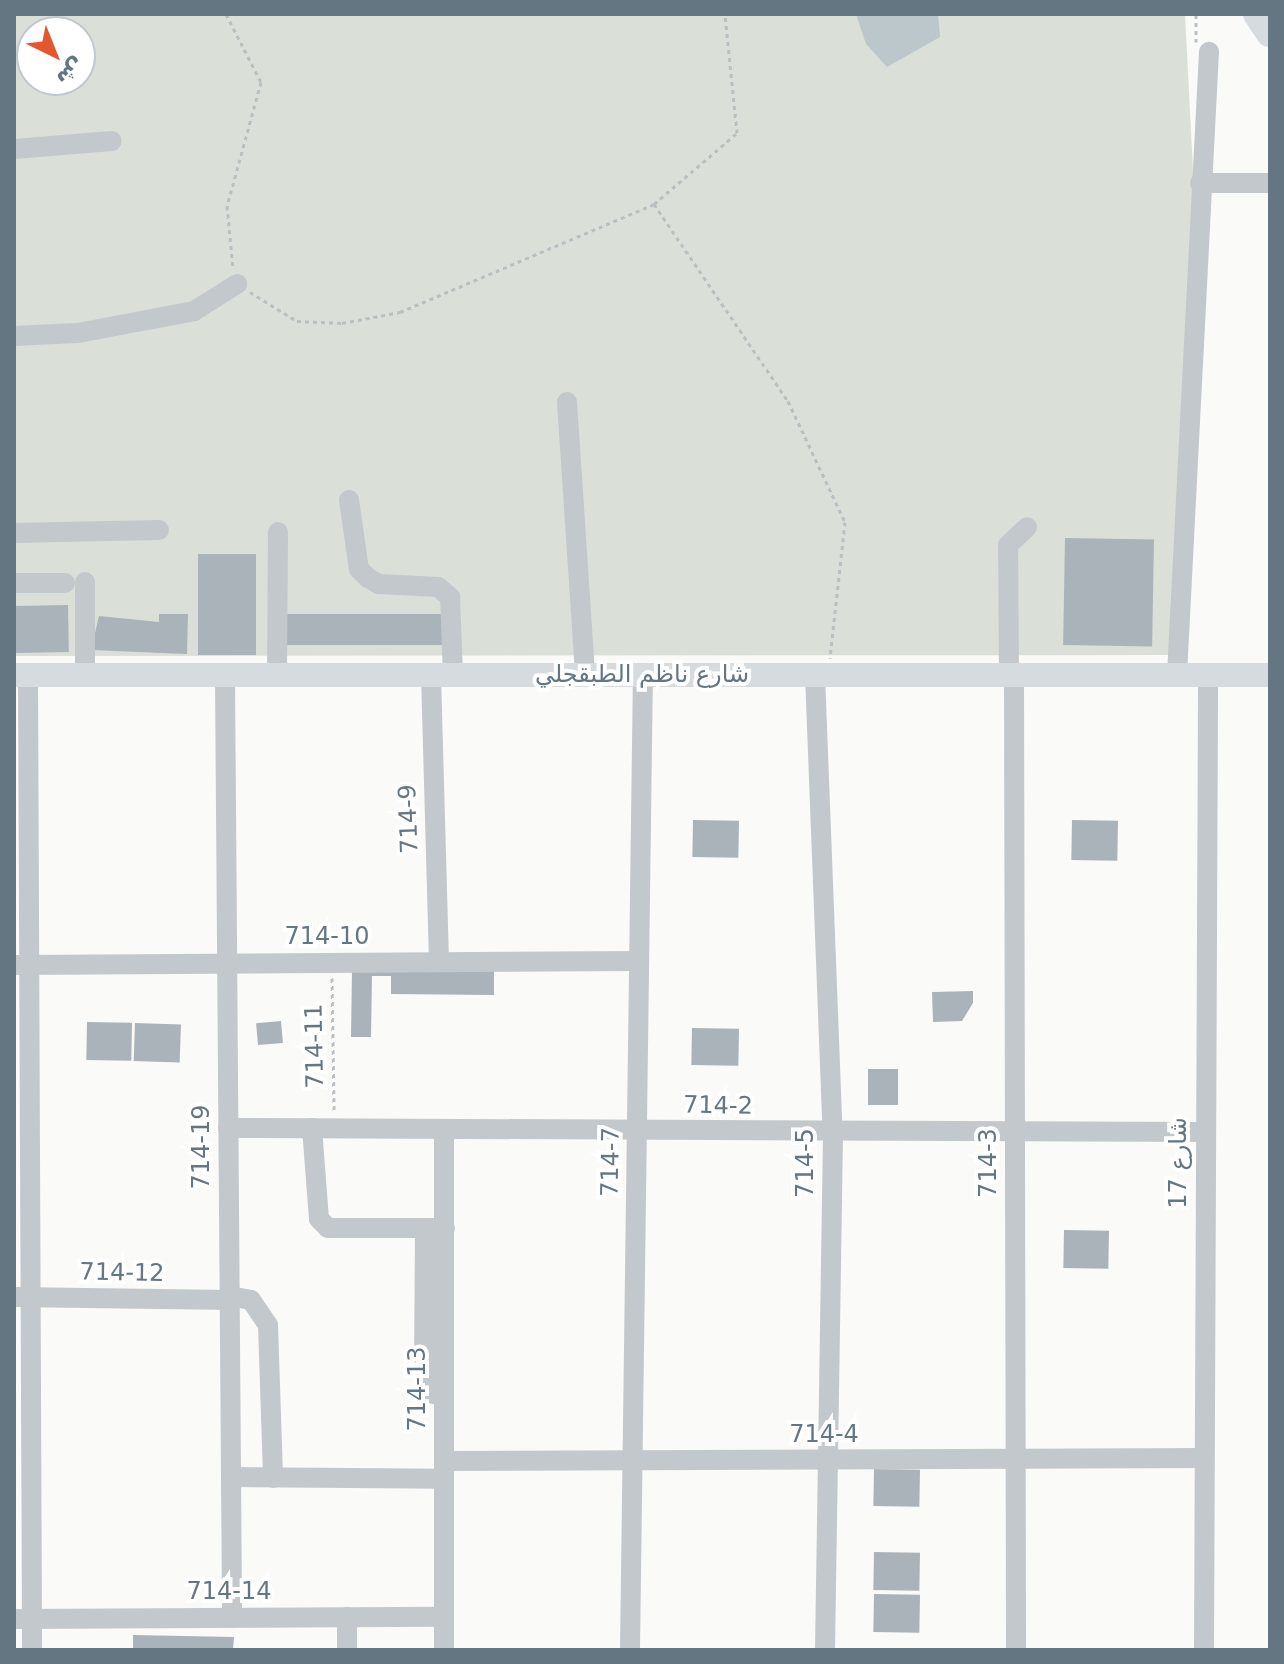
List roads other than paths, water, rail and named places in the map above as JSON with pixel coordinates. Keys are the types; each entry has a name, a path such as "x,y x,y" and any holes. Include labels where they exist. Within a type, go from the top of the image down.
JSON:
{"highway":[{"path":"1257,14 1270,33"}],"main road":[{"name":"شارع ناظم الطبقجلي","path":"21,675 1270,675"}],"street":[{"path":"1177,675 1209,52"},
{"path":"14,149 112,141"},
{"path":"1200,183 1270,183"},
{"path":"14,336 78,333 194,311 237,284"},
{"path":"567,402 585,675"},
{"name":"714-9","path":"349,500 359,569 368,578 379,584 438,587 450,597 442,675 439,962"},
{"name":"714-3","path":"1016,1650 1012,675 1008,545 1027,527"},
{"path":"14,533 159,530"},
{"path":"277,675 278,532"},
{"path":"14,583 75,582 85,675"},
{"path":"21,675 23,1619 32,1650"},
{"name":"714-19","path":"225,675 232,1618"},
{"name":"714-7","path":"630,1650 643,675"},
{"name":"714-5","path":"821,675 833,1135 831,1461 825,1650"},
{"name":"شارع 17","path":"1204,1650 1208,675"},
{"name":"714-10","path":"22,965 639,961"},
{"name":"714-2","path":"228,1128 637,1130 833,1135 1205,1132"},
{"path":"312,1128 323,1224 435,1228"},
{"name":"714-13","path":"444,1129 435,1228 444,1395 444,1650"},
{"name":"714-12","path":"22,1297 230,1298"},
{"path":"230,1298 251,1300 268,1325 273,1478"},
{"name":"714-4","path":"231,1477 273,1478 633,1460 1204,1458"},
{"path":"347,1617 347,1650"},
{"name":"714-14","path":"23,1619 444,1617"}]}
